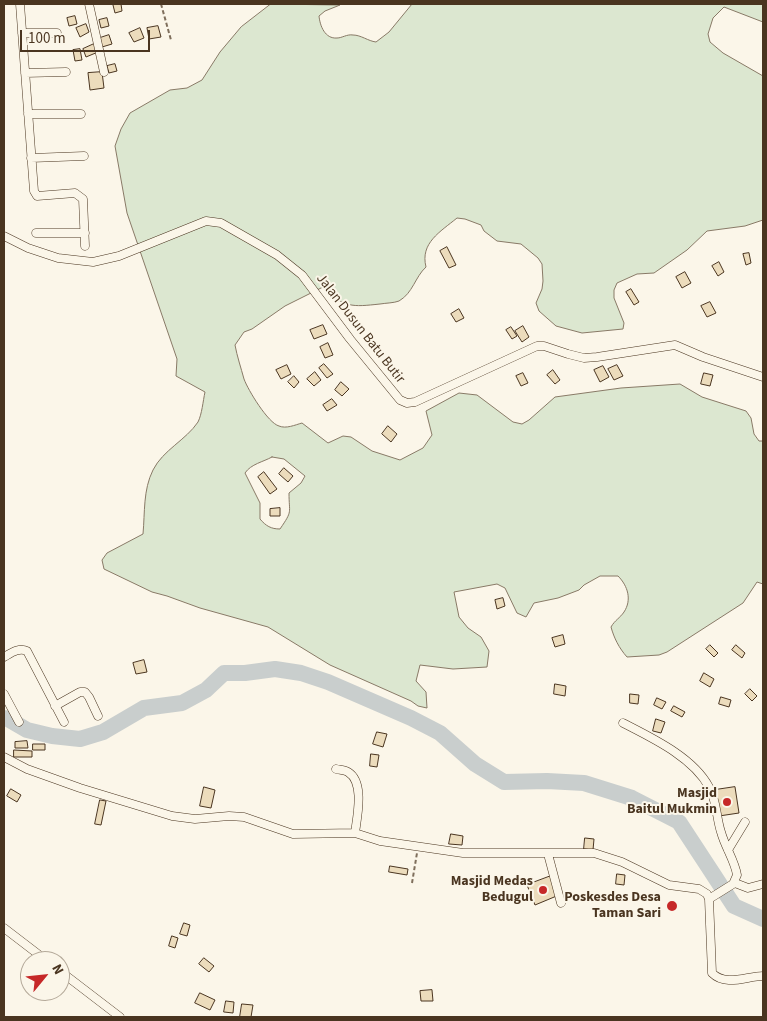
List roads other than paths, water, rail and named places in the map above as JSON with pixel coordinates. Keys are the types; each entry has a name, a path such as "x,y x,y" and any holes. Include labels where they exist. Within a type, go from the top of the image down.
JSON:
{"street":[{"path":"20,4 34,191 38,196 75,193 82,196 84,199 86,246"},
{"path":"89,4 104,72"},
{"path":"22,33 57,33"},
{"path":"25,73 66,72"},
{"path":"28,114 82,114"},
{"path":"31,158 84,156"},
{"name":"Jalan Dusun Batu Butir","path":"4,236 28,248 58,258 93,262 119,256 206,221 221,223 277,255 302,275 380,376 400,400 408,404 537,346 544,346 584,358 675,346 763,377"},
{"path":"36,232 86,234"},
{"path":"4,657 21,649 27,652 64,722"},
{"path":"55,706 80,692 85,692 98,716"},
{"path":"4,694 19,722"},
{"path":"623,723 660,741 690,764 706,781 712,794 720,832 737,873 733,885"},
{"path":"4,757 27,769 80,788 172,816 195,819 228,816 244,817 293,834 354,833 380,841 463,853 602,855 622,862 669,885 699,889 712,897"},
{"path":"336,769 347,771 354,778 357,786 358,797 354,833"},
{"path":"728,850 745,822"},
{"path":"548,854 561,903"},
{"path":"712,897 733,885 748,888 763,884"},
{"path":"712,897 712,973 718,978 732,980 744,980 754,976 763,976"},
{"path":"4,928 34,951"},
{"path":"70,979 120,1017"}],"waterway":[{"path":"4,718 27,730 52,736 80,739 103,732 144,708 182,703 206,690 224,673 245,673 275,669 301,673 328,682 411,718 440,733 475,764 504,782 547,781 584,783 632,798 679,822 734,906 763,919"}],"place":[{"name":"Masjid Baitul Mukmin","path":"727,802"},
{"name":"Masjid Medas Bedugul","path":"543,890"},
{"name":"Poskesdes Desa Taman Sari","path":"672,906"}]}
